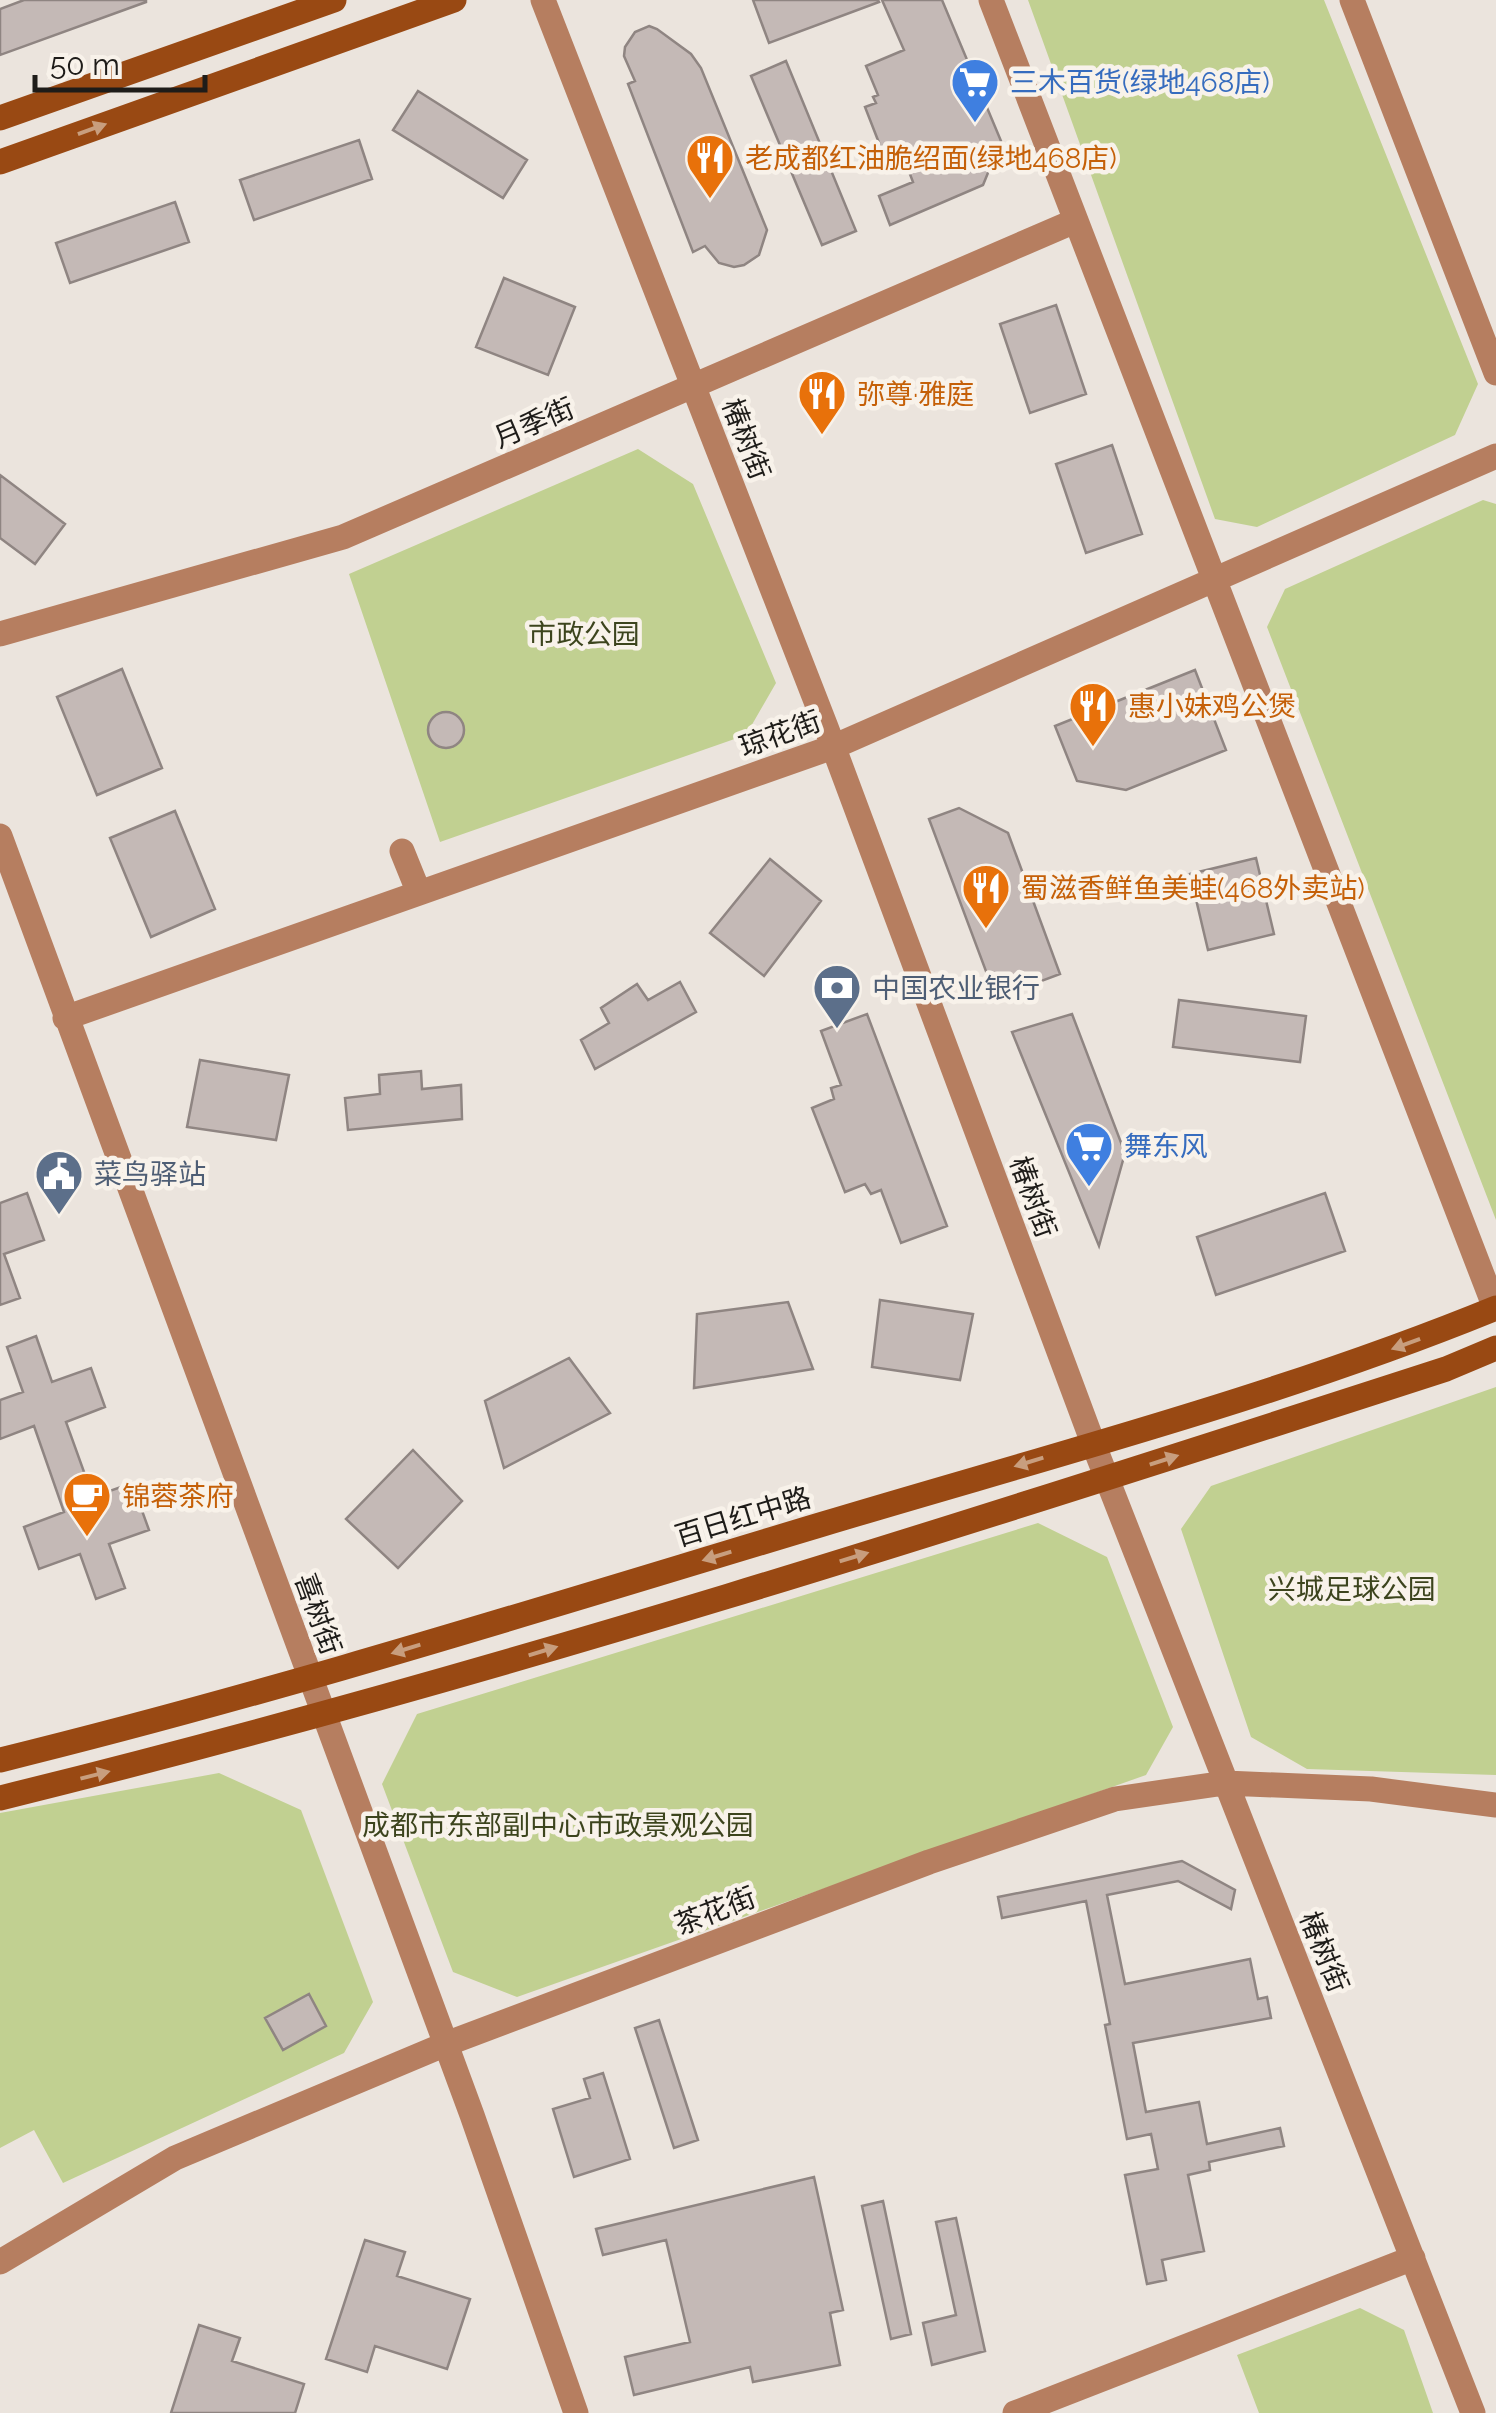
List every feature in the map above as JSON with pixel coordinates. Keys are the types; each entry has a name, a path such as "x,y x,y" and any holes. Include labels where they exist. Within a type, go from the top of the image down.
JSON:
{"street":[{"path":"0,118 334,0"},
{"path":"0,162 454,0"},
{"name":"椿树街","path":"543,0 833,747 1093,1443 1473,2413"},
{"path":"991,0 1496,1308"},
{"path":"1352,0 1496,373"},
{"name":"月季街","path":"0,634 343,537 1075,221"},
{"name":"琼花街","path":"65,1018 833,747 1496,456"},
{"name":"喜树街","path":"0,836 446,2044 576,2413"},
{"path":"402,851 419,893"},
{"name":"百日红中路","path":"0,1760 169,1719 1093,1443 1407,1344 1496,1308"},
{"path":"0,1798 324,1715 1107,1478 1446,1368 1496,1348"},
{"name":"茶花街","path":"0,2262 176,2158 446,2044 929,1862 1115,1799 1225,1783 1371,1789 1496,1805"},
{"path":"1014,2413 1413,2258"}],"green space":[{"path":"1028,0 1324,0 1478,384 1455,435 1257,527 1215,519"},
{"name":"市政公园","path":"638,449 693,484 776,683 746,735 440,842 349,574"},
{"path":"1483,500 1496,504 1496,1220 1267,627 1285,589"},
{"name":"兴城足球公园","path":"1496,1387 1496,1775 1307,1769 1251,1737 1181,1529 1211,1486"},
{"name":"成都市东部副中心市政景观公园","path":"1038,1523 1107,1557 1173,1727 1146,1775 517,1997 453,1972 382,1784 417,1714"},
{"name":"成都市东部副中心市政景观公园","path":"219,1773 301,1810 373,2002 344,2053 63,2183 34,2130 0,2148 0,1813"},
{"path":"1360,2308 1404,2330 1433,2413 1259,2413 1237,2355"}],"building":[{"path":"24,0 146,2 0,55 0,9"},
{"path":"753,0 878,0 879,2 769,43"},
{"path":"882,0 942,0 1001,141 983,185 890,225 879,196 913,182 900,148 894,151 891,144 881,148 865,107 876,103 873,97 878,95 866,66 904,50"},
{"path":"649,26 691,54 701,68 767,230 759,255 744,265 719,263 705,246 693,252 628,84 635,81 624,56 625,47 635,32"},
{"path":"786,61 856,231 822,245 751,76"},
{"path":"418,91 527,160 503,198 393,130"},
{"path":"359,140 372,179 254,220 240,180"},
{"path":"175,202 189,242 70,283 56,243"},
{"path":"504,278 575,307 548,375 476,347"},
{"path":"1056,305 1086,394 1030,413 1000,324"},
{"path":"1112,445 1142,534 1086,553 1056,464"},
{"path":"0,475 65,524 35,564 0,538"},
{"path":"122,669 162,768 97,795 57,697"},
{"path":"1195,670 1226,750 1126,790 1077,781 1055,726"},
{"path":"446,712 459,717 464,730 459,743 446,748 433,743 428,730 433,717"},
{"path":"959,808 1008,833 1060,974 996,998 929,819"},
{"path":"175,811 215,909 151,937 110,838"},
{"path":"1256,858 1274,934 1208,950 1190,874"},
{"path":"770,859 821,901 764,976 710,933"},
{"path":"680,982 696,1012 595,1069 581,1040 609,1023 601,1008 637,984 648,1000"},
{"path":"1179,1000 1306,1016 1300,1062 1173,1047"},
{"path":"867,1014 947,1226 901,1243 881,1190 871,1194 865,1184 845,1192 812,1108 834,1099 831,1088 841,1085 821,1031"},
{"path":"1072,1014 1125,1153 1099,1246 1012,1032"},
{"path":"200,1060 289,1075 276,1140 187,1127"},
{"path":"421,1071 422,1089 461,1085 462,1119 348,1130 345,1098 380,1094 379,1075"},
{"path":"27,1193 44,1240 4,1254 20,1298 0,1305 0,1203"},
{"path":"1325,1193 1345,1251 1216,1295 1197,1237"},
{"path":"880,1300 973,1314 960,1380 872,1367"},
{"path":"788,1302 813,1369 694,1388 697,1314"},
{"path":"36,1336 52,1382 91,1368 105,1407 66,1422 93,1497 132,1483 149,1530 109,1544 125,1588 96,1599 80,1554 39,1569 24,1527 64,1512 34,1426 0,1439 0,1400 23,1392 7,1347"},
{"path":"569,1358 610,1413 504,1468 485,1401"},
{"path":"413,1450 462,1501 398,1568 346,1519"},
{"path":"1182,1861 1235,1890 1231,1909 1178,1881 1107,1895 1125,1984 1250,1959 1258,1999 1267,1997 1271,2018 1133,2043 1146,2112 1199,2102 1207,2144 1280,2128 1284,2146 1209,2162 1210,2170 1188,2175 1204,2251 1162,2260 1166,2280 1147,2284 1125,2175 1158,2169 1151,2134 1127,2139 1086,1901 1002,1918 998,1897"},
{"path":"309,1994 326,2026 283,2050 265,2018"},
{"path":"659,2020 698,2140 674,2148 635,2028"},
{"path":"603,2073 630,2159 574,2177 553,2109 590,2098 584,2079"},
{"path":"814,2177 843,2310 830,2313 840,2365 753,2382 750,2367 634,2395 625,2357 690,2342 666,2240 603,2255 596,2229"},
{"path":"883,2201 911,2334 891,2339 862,2206"},
{"path":"956,2218 985,2351 932,2365 923,2323 956,2315 936,2222"},
{"path":"365,2240 405,2252 397,2276 470,2299 447,2369 375,2346 367,2372 326,2359"},
{"path":"199,2325 240,2338 232,2361 304,2384 295,2413 171,2413"}],"place":[{"name":"三木百货(绿地468店)","path":"975,124"},
{"name":"老成都红油脆绍面(绿地468店)","path":"710,200"},
{"name":"弥尊·雅庭","path":"822,436"},
{"name":"惠小妹鸡公煲","path":"1093,748"},
{"name":"蜀滋香鲜鱼美蛙(468外卖站)","path":"986,930"},
{"name":"中国农业银行","path":"837,1030"},
{"name":"舞东风","path":"1089,1188"},
{"name":"菜鸟驿站","path":"59,1216"},
{"name":"锦蓉茶府","path":"87,1538"}]}
